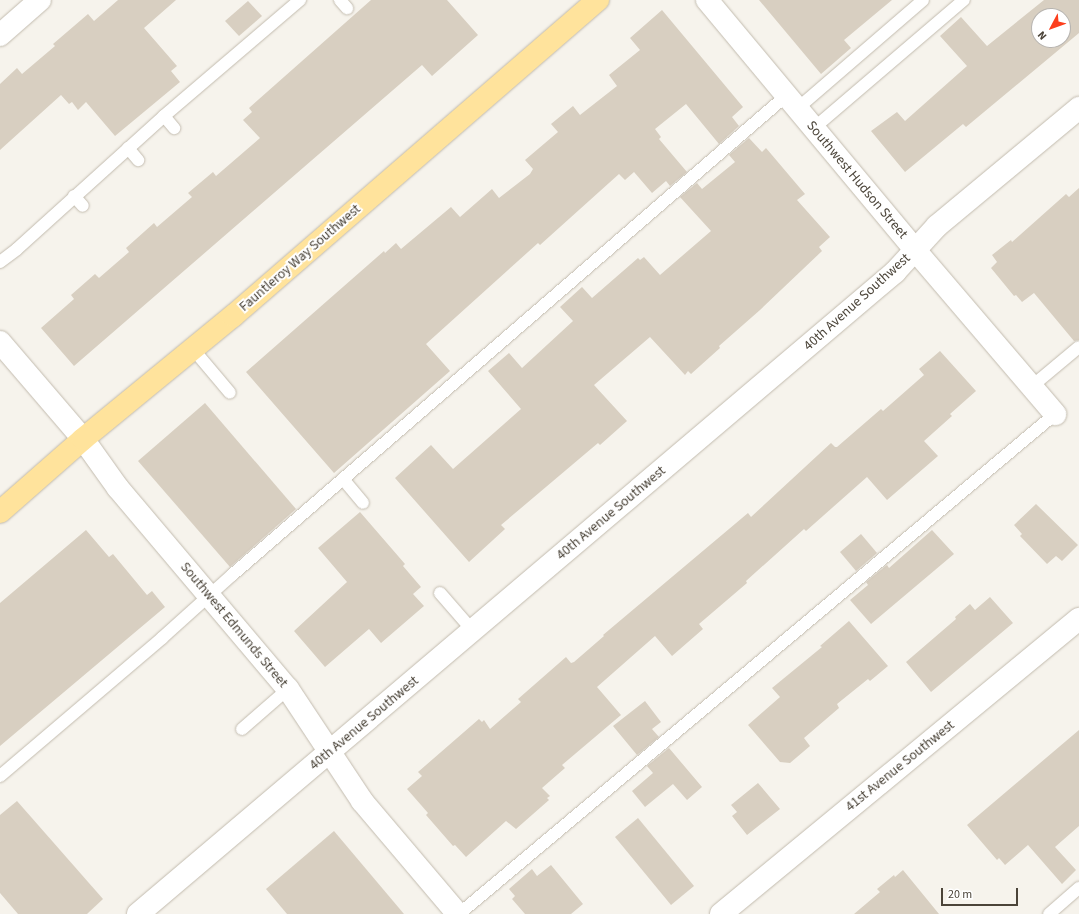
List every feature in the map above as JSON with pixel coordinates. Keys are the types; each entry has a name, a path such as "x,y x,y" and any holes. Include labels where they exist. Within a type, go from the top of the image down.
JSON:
{"main road":[{"name":"Fauntleroy Way Southwest","path":"0,512 82,439 192,349 598,0"}],"street":[{"path":"0,35 40,0"},
{"name":"Southwest Hudson Street","path":"707,0 915,250 1055,414"},
{"name":"40th Avenue Southwest","path":"138,914 330,753 889,277 937,226 1079,108"},
{"name":"Southwest Edmunds Street","path":"0,342 82,439 118,488 288,689 362,801 458,914"},
{"name":"41st Avenue Southwest","path":"721,914 1079,619"}],"lane":[{"path":"0,262 21,253 74,196 164,116 300,0"},
{"path":"0,776 156,643 343,479 792,102 923,0"},
{"path":"814,128 964,0"},
{"path":"164,116 174,128"},
{"path":"128,148 138,160"},
{"path":"74,196 83,206"},
{"path":"1031,387 1079,347"},
{"path":"192,349 230,393"},
{"path":"458,914 1055,414"},
{"path":"343,479 363,503"},
{"path":"440,593 473,631"},
{"path":"242,730 288,689"},
{"path":"1049,914 1079,888"}],"building":[{"path":"118,0 176,0 144,28 177,66 171,71 180,82 115,136 86,102 78,110 72,102 69,104 61,95 0,150 0,84 17,68 22,74 55,46 53,44 88,14 94,21"},
{"path":"371,0 447,0 478,35 432,76 422,65 74,366 41,328 74,299 71,295 95,274 99,278 129,252 126,248 154,223 157,227 192,197 188,193 213,172 216,176 260,138 243,120 252,112 249,108"},
{"path":"759,0 892,0 844,40 851,48 821,74"},
{"path":"1044,0 1079,0 1079,33 1071,40 1071,8 1034,8"},
{"path":"248,1 262,16 239,36 225,21"},
{"path":"662,10 743,107 732,117 739,126 719,144 686,104 655,129 661,137 659,139 687,172 670,186 666,181 652,193 634,172 625,180 619,174 540,245 538,243 426,344 450,371 334,473 246,372 384,251 385,253 396,243 401,249 451,207 460,217 492,189 499,198 530,174 533,169 525,160 558,132 551,124 573,106 580,115 617,86 609,75 640,50 630,38"},
{"path":"1031,10 1031,48 1061,48 966,127 963,124 905,172 871,131 897,112 905,121 967,66 940,36 961,17 987,46"},
{"path":"749,138 762,152 766,148 805,194 797,200 830,237 819,247 822,251 760,310 719,346 720,348 691,374 688,371 685,375 650,337 594,385 627,421 600,445 598,443 501,525 505,529 469,562 395,478 431,445 453,469 521,409 488,371 509,353 522,368 573,321 560,307 582,287 592,298 638,258 640,260 644,257 660,275 711,231 680,197 697,183 702,189 735,162 729,155"},
{"path":"1079,188 1079,340 1074,341 1034,293 1022,302 1016,295 1014,296 991,268 997,262 992,255 1011,240 1012,242 1066,194 1069,197"},
{"path":"940,351 976,391 950,414 952,416 924,441 938,456 887,500 867,477 806,531 804,529 746,581 747,583 699,624 703,629 672,656 655,636 597,687 621,715 562,765 565,768 542,788 550,796 547,798 549,800 516,829 506,821 466,857 455,845 453,846 426,815 428,813 407,789 422,776 418,772 479,719 482,722 484,720 490,729 521,702 518,699 566,657 571,663 574,662 604,636 603,635 748,513 751,517 831,443 837,447 881,409 883,411 924,375 919,369"},
{"path":"205,403 296,509 230,567 138,461"},
{"path":"1036,504 1078,545 1062,561 1056,556 1047,564 1020,536 1022,534 1014,525"},
{"path":"360,512 405,564 403,566 421,587 413,594 424,606 381,643 369,629 325,667 294,631 347,582 318,548"},
{"path":"86,530 109,557 113,554 147,595 152,591 165,607 0,746 0,603"},
{"path":"932,530 954,554 871,624 850,600 868,585 866,582 887,565 889,568"},
{"path":"861,534 877,553 856,571 840,552"},
{"path":"990,597 1013,623 931,692 906,662 956,619 955,617 970,604 975,610"},
{"path":"849,621 888,666 870,681 868,679 837,704 839,708 804,738 810,746 790,763 780,762 748,725 780,697 772,688 822,647 820,646"},
{"path":"645,701 661,722 652,729 659,737 637,755 613,726"},
{"path":"1079,730 1079,826 1055,847 1076,870 1062,884 1028,845 1005,865 999,858 997,860 967,825"},
{"path":"669,748 702,787 687,800 673,784 645,807 632,791 653,773 647,766"},
{"path":"758,783 780,809 747,835 732,816 737,812 731,805"},
{"path":"17,801 103,899 87,914 18,914 0,893 0,815"},
{"path":"638,818 694,886 671,905 615,837"},
{"path":"334,831 404,914 287,914 266,889"},
{"path":"551,865 583,904 571,914 525,914 512,899 515,896 509,889 532,869 537,876"},
{"path":"903,870 939,914 854,914 880,892 877,889 894,875 895,877"}]}
